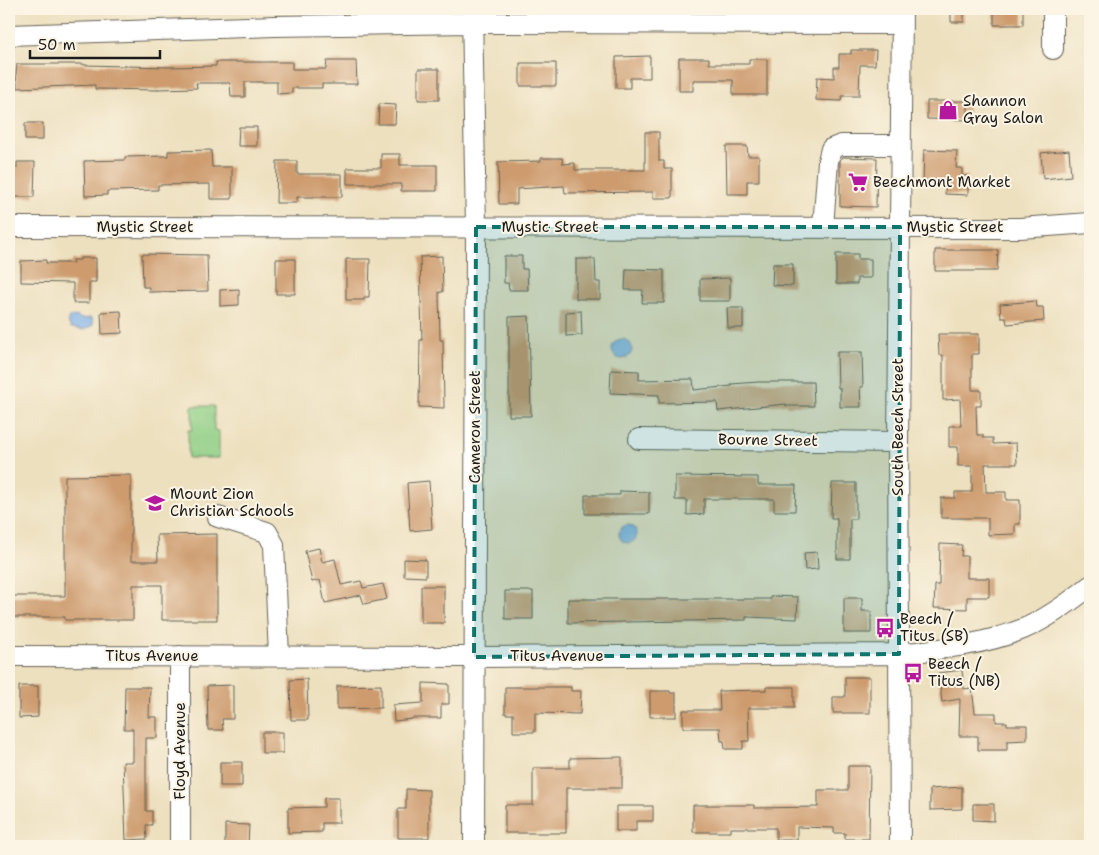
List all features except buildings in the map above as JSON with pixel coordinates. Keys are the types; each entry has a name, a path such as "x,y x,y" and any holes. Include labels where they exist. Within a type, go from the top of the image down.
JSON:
{"street":[{"path":"1052,49 1053,9"},
{"path":"9,35 274,26 472,16 902,16"},
{"name":"Cameron Street","path":"472,16 476,227 474,846"},
{"name":"South Beech Street","path":"900,846 898,442 902,16"},
{"path":"823,227 828,161 831,149 841,145 900,145"},
{"name":"Mystic Street","path":"9,227 1020,228 1090,223"},
{"name":"Bourne Street","path":"639,439 898,442"},
{"path":"218,517 267,532 274,544 279,656"},
{"name":"Titus Avenue","path":"9,656 474,657 899,654 996,638 1024,628 1061,607 1090,586"},
{"name":"Floyd Avenue","path":"180,656 180,846"}],"highlighted area":[{"path":"476,227 900,227 899,654 474,657"}],"green space":[{"path":"192,406 214,406 214,430 219,431 219,458 188,458 188,430 192,430"}],"water":[{"path":"76,316 81,319 91,318 93,325 84,330 71,328 68,323 69,318"},
{"path":"622,339 629,342 632,349 629,356 622,359 615,356 612,349 615,342"},
{"path":"624,525 632,525 637,530 635,541 624,543 619,538 619,530"}],"place":[{"name":"Shannon Gray Salon","path":"948,110"},
{"name":"Beechmont Market","path":"858,182"},
{"name":"Mount Zion Christian Schools","path":"155,503"},
{"name":"Beech / Titus (SB)","path":"885,628"},
{"name":"Beech / Titus (NB)","path":"913,673"}]}
